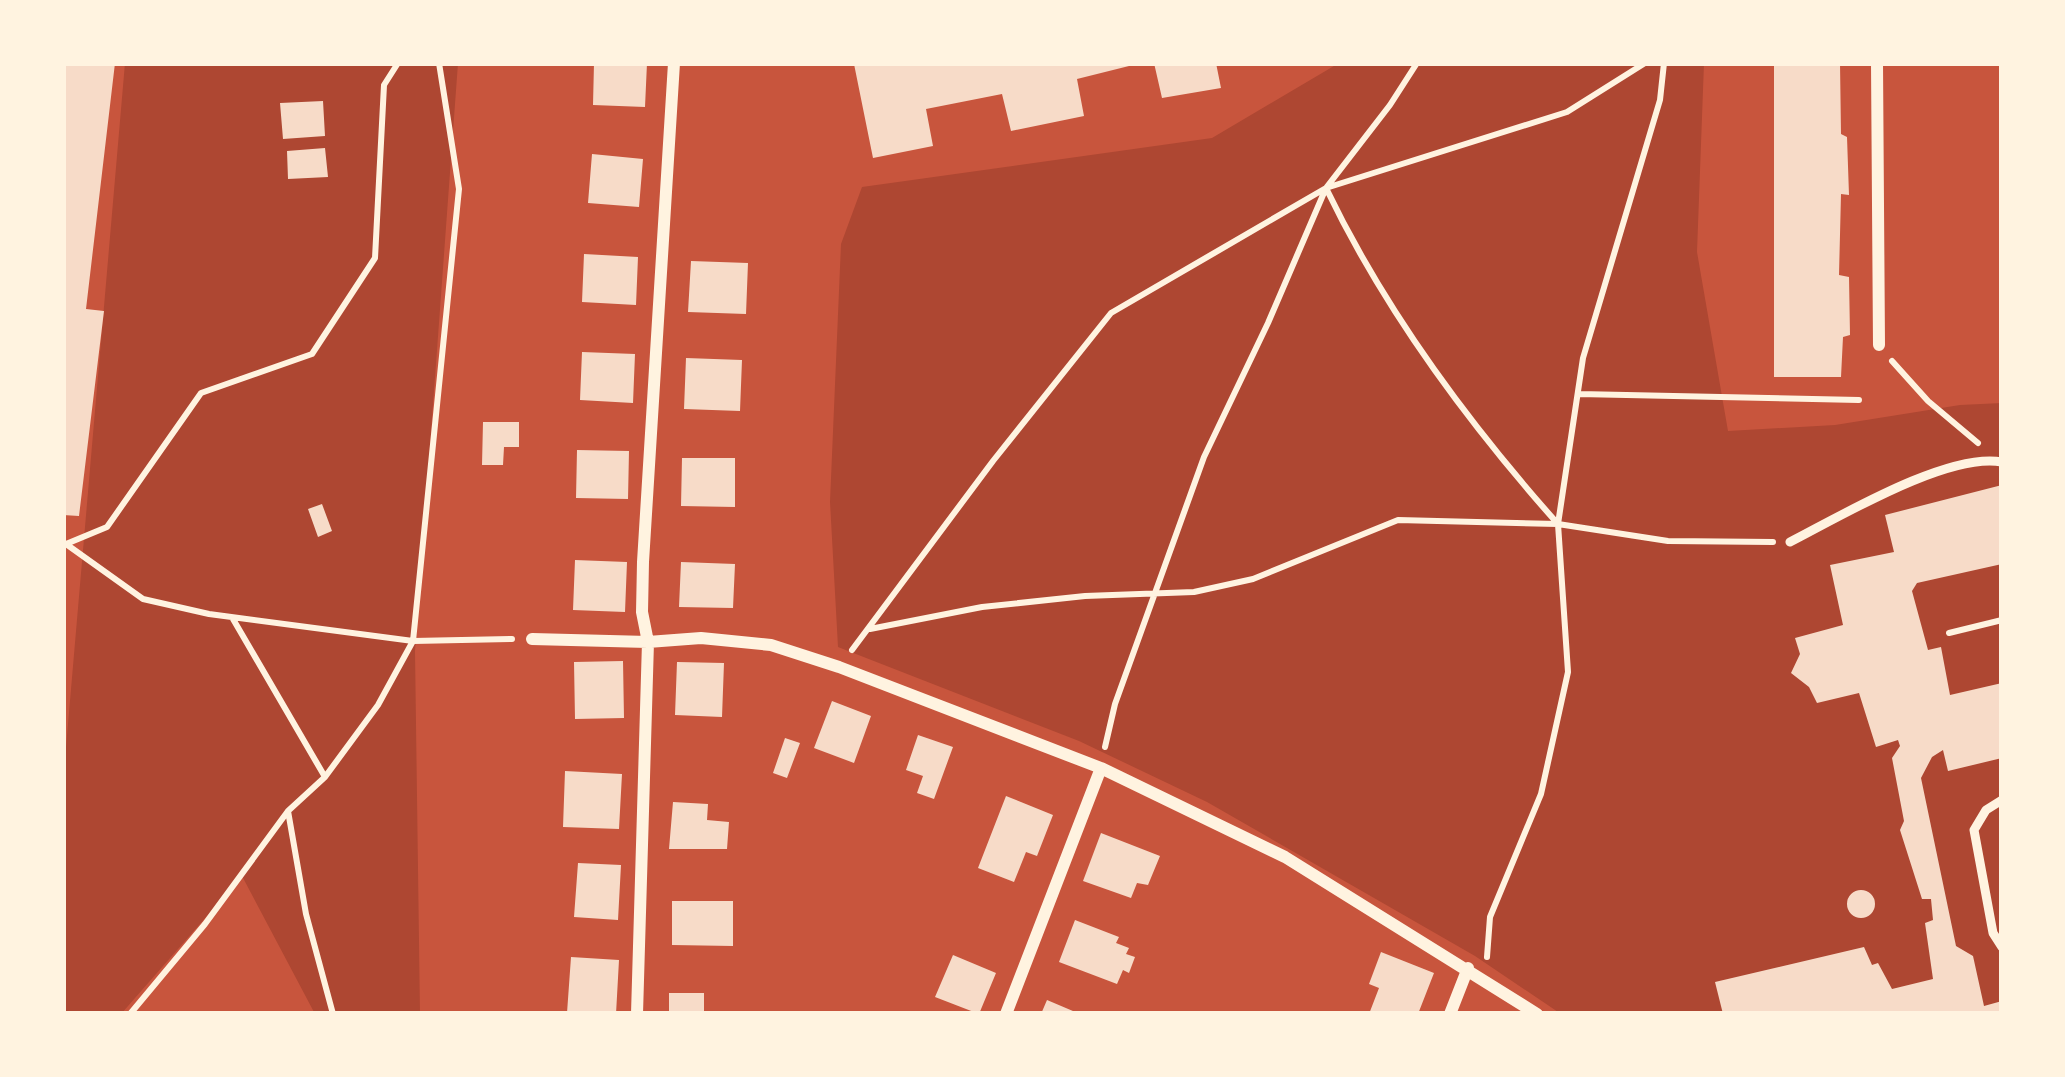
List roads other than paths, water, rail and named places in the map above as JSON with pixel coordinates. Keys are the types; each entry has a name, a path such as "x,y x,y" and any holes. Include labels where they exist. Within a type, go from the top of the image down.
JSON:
{"street":[{"path":"637,1014 648,642 642,612 643,562 674,63"},
{"path":"1877,63 1879,345"},
{"path":"532,639 648,642 700,638 771,645 839,667 1101,768 1285,857 1537,1014"},
{"path":"1006,1014 1101,768"},
{"path":"1450,1014 1468,968"}],"lane":[{"path":"1790,542 1885,493 1981,458 2000,461"},
{"path":"2002,800 1986,810 1974,830 1993,933 2002,946"}]}
